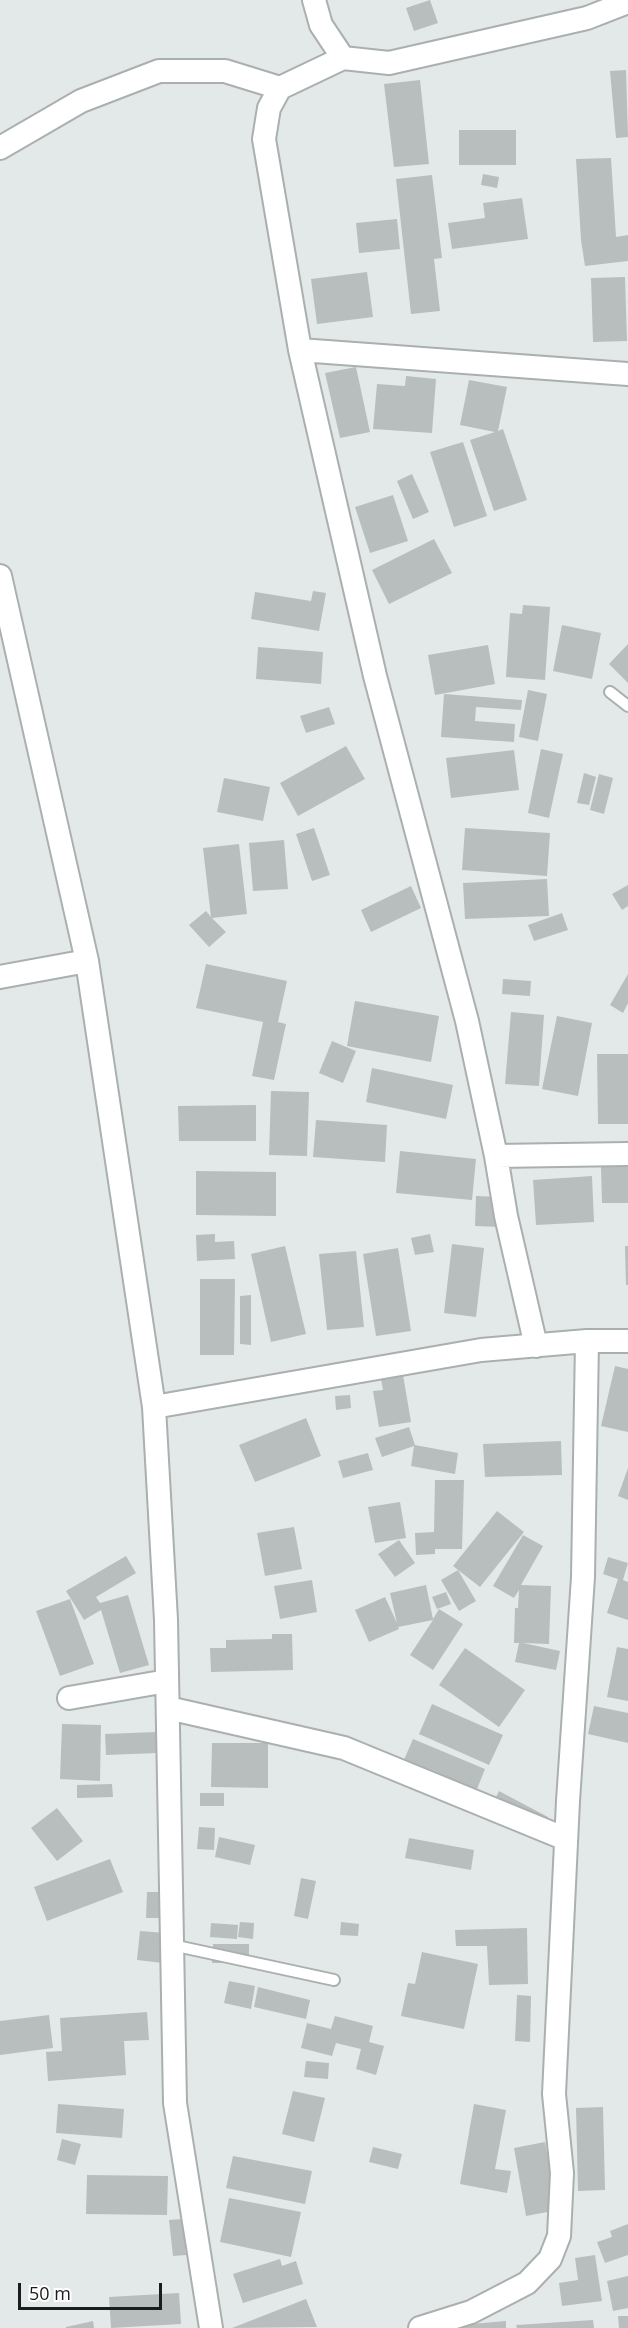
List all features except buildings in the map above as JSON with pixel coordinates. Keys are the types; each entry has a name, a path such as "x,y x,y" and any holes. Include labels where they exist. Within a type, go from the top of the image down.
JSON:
{"street":[{"path":"314,0 321,25 343,58"},
{"path":"536,1346 506,1216 496,1156 467,1021 375,676 300,350 264,139 269,108 280,88 343,58 389,63 587,18 628,2"},
{"path":"0,148 81,101 159,71 225,71 280,88"},
{"path":"300,350 628,374"},
{"path":"0,576 87,961 153,1407 166,1620 175,2103 211,2328"},
{"path":"0,977 87,961"},
{"path":"496,1156 628,1154"},
{"path":"153,1407 481,1350 587,1341 628,1341"},
{"path":"420,2328 471,2312 527,2283 550,2259 559,2236 562,2173 554,2094 566,1839 583,1576 587,1341"},
{"path":"69,1698 167,1681"},
{"path":"168,1708 344,1748 566,1839"}],"lane":[{"path":"610,692 628,706"},
{"path":"172,1945 334,1980"}]}
